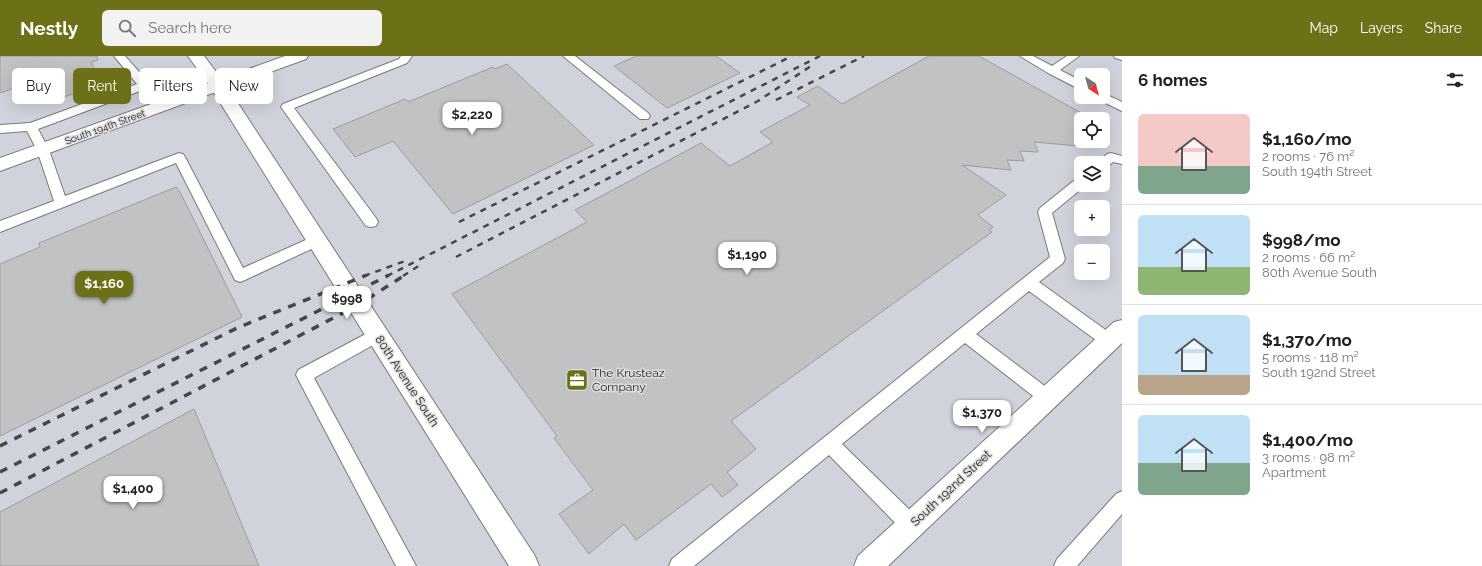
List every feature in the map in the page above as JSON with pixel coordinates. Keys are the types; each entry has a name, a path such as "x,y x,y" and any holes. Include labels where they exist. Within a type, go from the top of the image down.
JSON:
{"street":[{"name":"South 194th Street","path":"267,68 300,56"},
{"name":"80th Avenue South","path":"201,57 215,81"},
{"name":"South 194th Street","path":"0,165 215,87"},
{"name":"80th Avenue South","path":"230,104 525,566"},
{"name":"South 192nd Street","path":"868,566 1116,335"}],"lane":[{"path":"0,129 30,127 144,85 119,56"},
{"path":"371,222 287,107 403,61 407,56"},
{"path":"568,56 644,116"},
{"path":"1025,56 1074,82"},
{"path":"1052,70 1074,56"},
{"path":"1110,101 1122,107"},
{"path":"30,127 42,150 61,203"},
{"path":"0,227 179,157 240,276 317,240"},
{"path":"1110,158 1122,160"},
{"path":"679,566 1058,259 1045,212 1074,188"},
{"path":"1029,282 1116,335"},
{"path":"965,334 1048,398"},
{"path":"377,336 304,375 406,566"},
{"path":"830,444 912,526"},
{"path":"1064,566 1122,500"}],"shaded area":[{"path":"0,56 1122,56 1122,566 0,566"}],"building":[{"path":"0,56 97,56 98,60 91,62 94,68 73,68 73,94 65,97 65,68 12,68 12,89 0,93"},
{"path":"636,56 716,56 740,73 667,108 614,66"},
{"path":"929,56 979,56 1079,112 1074,112 1074,146 1034,142 1038,152 1020,151 1024,161 1007,160 1011,170 962,165 1006,195 978,215 993,227 989,230 992,232 731,421 756,449 727,472 738,485 722,497 711,484 636,540 624,524 589,554 559,514 593,490 554,438 557,436 452,294 587,222 575,210 701,143 730,166 773,142 760,132 810,105 797,97 818,86 842,104"},
{"path":"507,64 594,145 453,214 393,141 355,157 333,129 405,99 408,102 493,67 495,69"},
{"path":"176,187 179,190 242,317 0,436 0,264 40,247 39,243"},
{"path":"194,409 259,566 0,566 0,512"}],"railway":[{"path":"459,222 792,56"},
{"path":"387,276 820,56"},
{"path":"776,100 864,56"},
{"path":"456,257 758,101 811,66"},
{"path":"364,276 405,261"},
{"path":"403,276 423,263"},
{"path":"0,446 237,328 367,275"},
{"path":"0,472 389,275"},
{"path":"0,493 358,305 405,275"}],"place":[{"name":"The Krusteaz Company","path":"577,380"}]}
